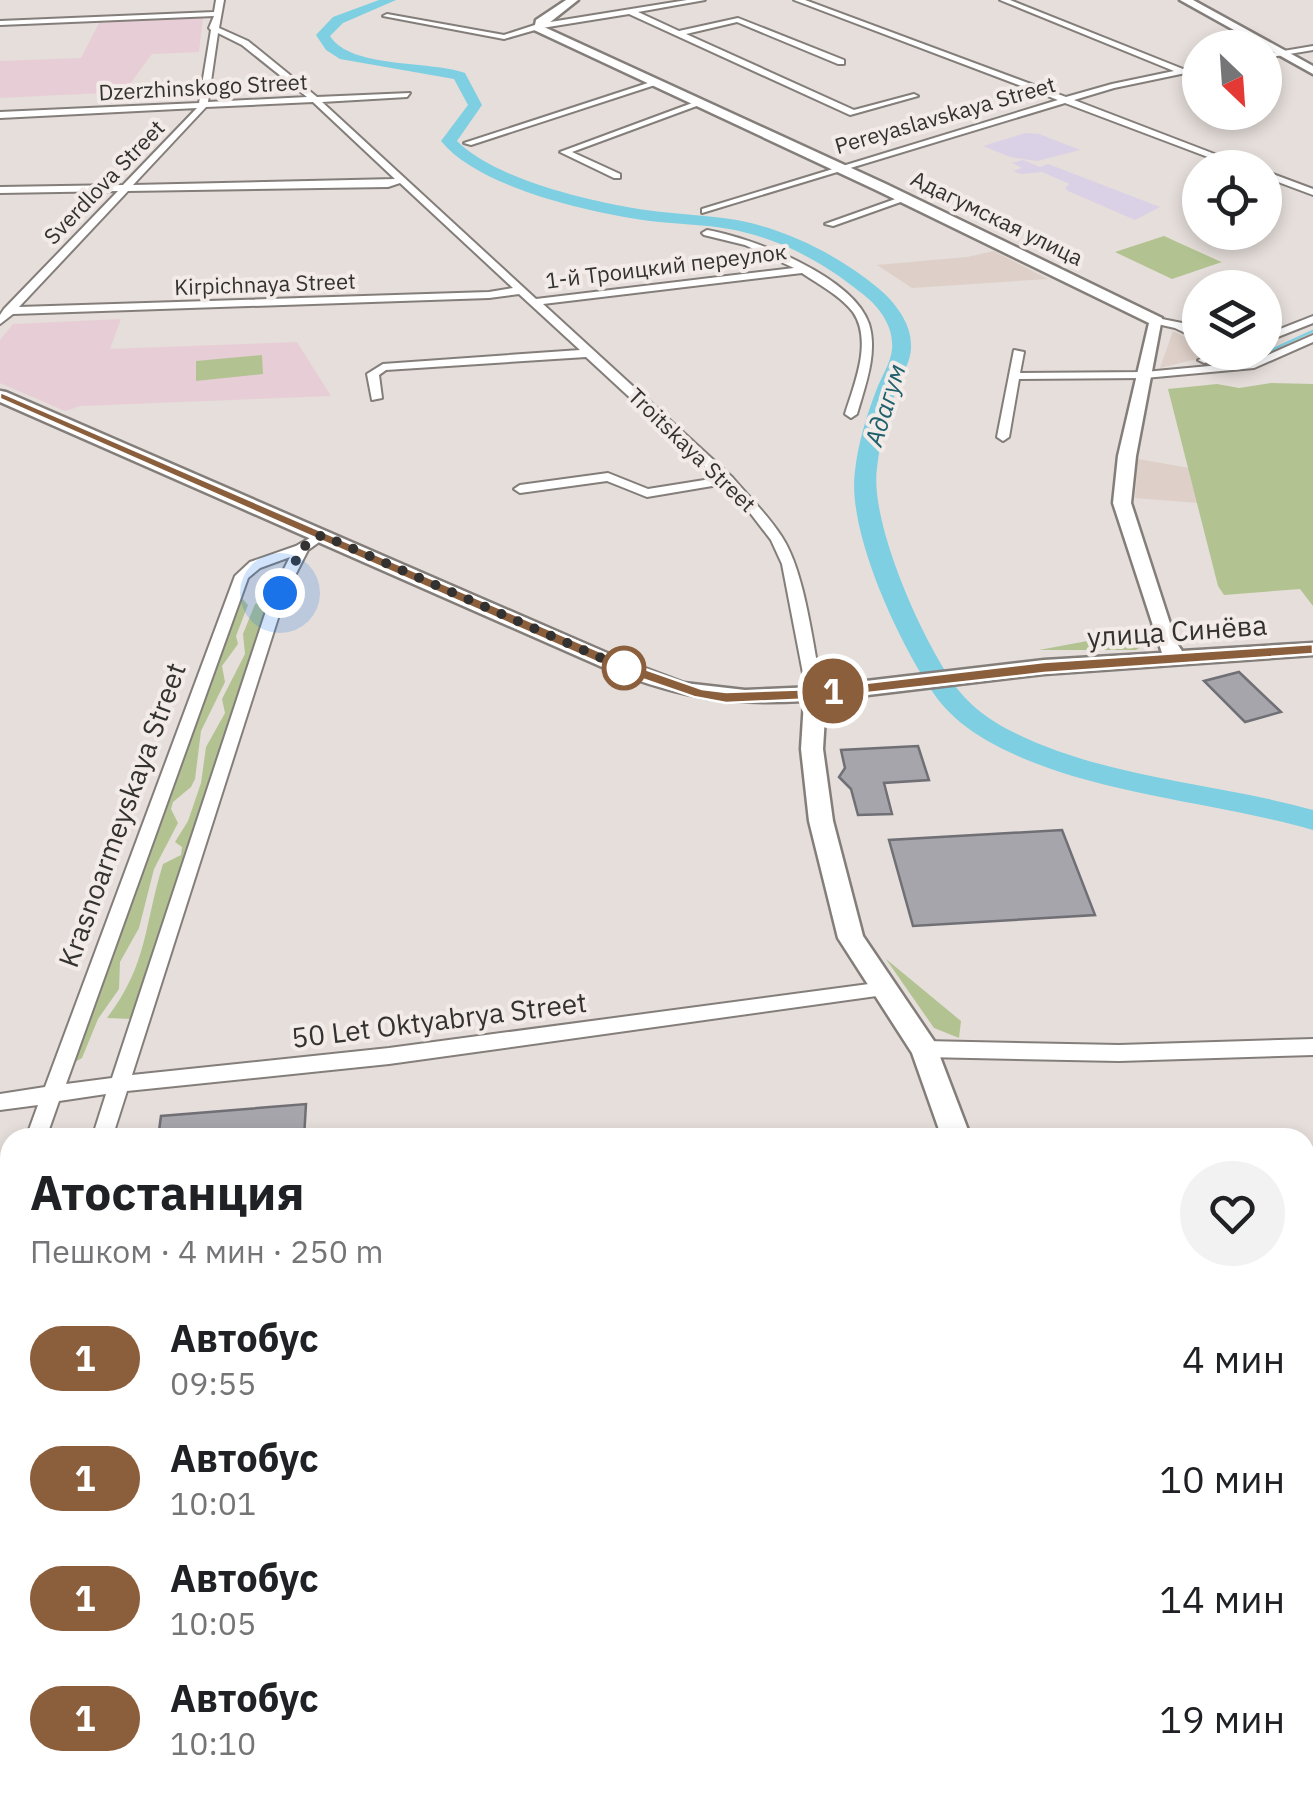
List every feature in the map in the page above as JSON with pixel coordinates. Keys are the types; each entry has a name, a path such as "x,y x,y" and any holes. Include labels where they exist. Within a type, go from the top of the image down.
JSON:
{"main road":[{"path":"538,27 573,0"},
{"path":"1185,0 1240,30"},
{"name":"Адагумская улица","path":"538,27 1156,321"},
{"path":"1282,53 1313,70"},
{"path":"1156,321 1128,446 1122,503 1166,642 1178,660"},
{"name":"улица Синёва","path":"0,396 681,689 726,697 815,694 1044,668 1313,649"},
{"name":"Troitskaya Street","path":"815,694 812,749 827,852 851,938 924,1049 952,1128"}],"street":[{"path":"204,104 220,0"},
{"path":"388,16 504,37 538,27 701,0"},
{"path":"798,0 1199,150"},
{"path":"1004,0 1182,71"},
{"path":"629,11 853,112 914,96"},
{"path":"0,23 216,14"},
{"path":"675,34 738,20 842,62"},
{"name":"Troitskaya Street","path":"213,28 245,43 314,99 728,480 759,514 790,564 815,694"},
{"path":"1282,53 1313,48"},
{"name":"Pereyaslavskaya Street","path":"705,210 1068,100 1182,71"},
{"path":"468,143 654,84"},
{"name":"Dzerzhinskogo Street","path":"0,115 407,95"},
{"name":"Sverdlova Street","path":"4,316 204,104"},
{"path":"617,176 564,152 698,104"},
{"path":"0,190 388,184 402,180"},
{"path":"1282,180 1313,192"},
{"path":"830,224 904,199"},
{"name":"1-й Троицкий переулок","path":"707,233 762,246 852,305 862,320 867,356 851,414"},
{"name":"1-й Троицкий переулок","path":"536,302 800,270"},
{"name":"Kirpichnaya Street","path":"4,316 489,295 522,290"},
{"path":"1282,333 1313,319"},
{"path":"1156,321 1182,327"},
{"path":"1282,352 1313,338"},
{"path":"1004,438 1018,352"},
{"path":"376,398 372,374 383,367 590,354"},
{"path":"1146,375 1182,366"},
{"path":"1016,376 1146,375 1200,370"},
{"path":"520,489 608,477 647,493 728,480"},
{"name":"Krasnoarmeyskaya Street","path":"39,1128 242,576 255,565 302,549 322,535"},
{"path":"105,1128 280,593 302,549"},
{"name":"50 Let Oktyabrya Street","path":"0,1102 388,1056 884,989"},
{"path":"924,1049 1119,1053 1313,1048"}],"shaded area":[{"path":"203,17 199,52 152,54 124,92 0,98 0,61 81,58 100,21"},
{"path":"1025,133 1039,134 1080,150 1037,161 1010,157 983,146"},
{"path":"1023,160 1040,167 1048,164 1160,207 1135,220 1068,191 1065,188 1070,184 1042,172 1013,171 1022,168 1012,163"},
{"path":"994,251 1048,279 912,288 877,265 967,257"},
{"path":"121,319 110,349 297,342 331,396 81,406 65,411 0,383 0,340 13,324"},
{"path":"1173,331 1182,336 1182,363 1160,368"},
{"path":"1138,459 1189,468 1198,503 1135,498"}],"green space":[{"path":"1164,236 1182,244 1182,250 1195,250 1222,262 1198,270 1182,270 1182,276 1172,279 1115,252"},
{"path":"262,355 263,374 196,381 196,361"},
{"path":"1271,383 1313,384 1313,606 1300,589 1224,595 1218,586 1168,389 1217,384 1239,388"},
{"path":"241,597 248,605 236,636 238,644 222,666 225,682 201,731 195,779 173,802 171,809 178,823 154,869 139,928 120,962 119,989 98,1019 82,1058 73,1063"},
{"path":"272,597 132,1019 107,1018 138,962 163,864 181,855 182,847 175,842 188,821 201,783 206,747 225,713 222,699 245,654 243,634 255,604"},
{"path":"1141,631 1149,634 1149,642 1136,650 1039,650"},
{"path":"886,959 961,1021 959,1038 934,1028"}],"building":[{"path":"1239,672 1281,712 1245,722 1204,681"},
{"path":"918,746 929,780 884,783 892,814 858,815 851,789 839,777 845,768 841,750"},
{"path":"1062,830 1095,915 913,926 889,840"},
{"path":"306,1104 305,1128 159,1128 161,1116"}],"waterway":[{"name":"Адагум","path":"390,0 338,20 323,35 331,48 344,56 460,76 475,105 449,141 482,166 600,206 765,232 837,267 885,305 898,328 902,351 870,442 864,484 866,504 885,567 916,639 948,695 962,711 996,734 1081,767 1313,820"},
{"path":"1282,345 1313,331"}],"bus line":[{"name":"1","path":"0,396 616,664 700,694 815,694 1044,668 1313,649"}],"route":[{"path":"280,593 302,548 322,535 624,668"}]}
